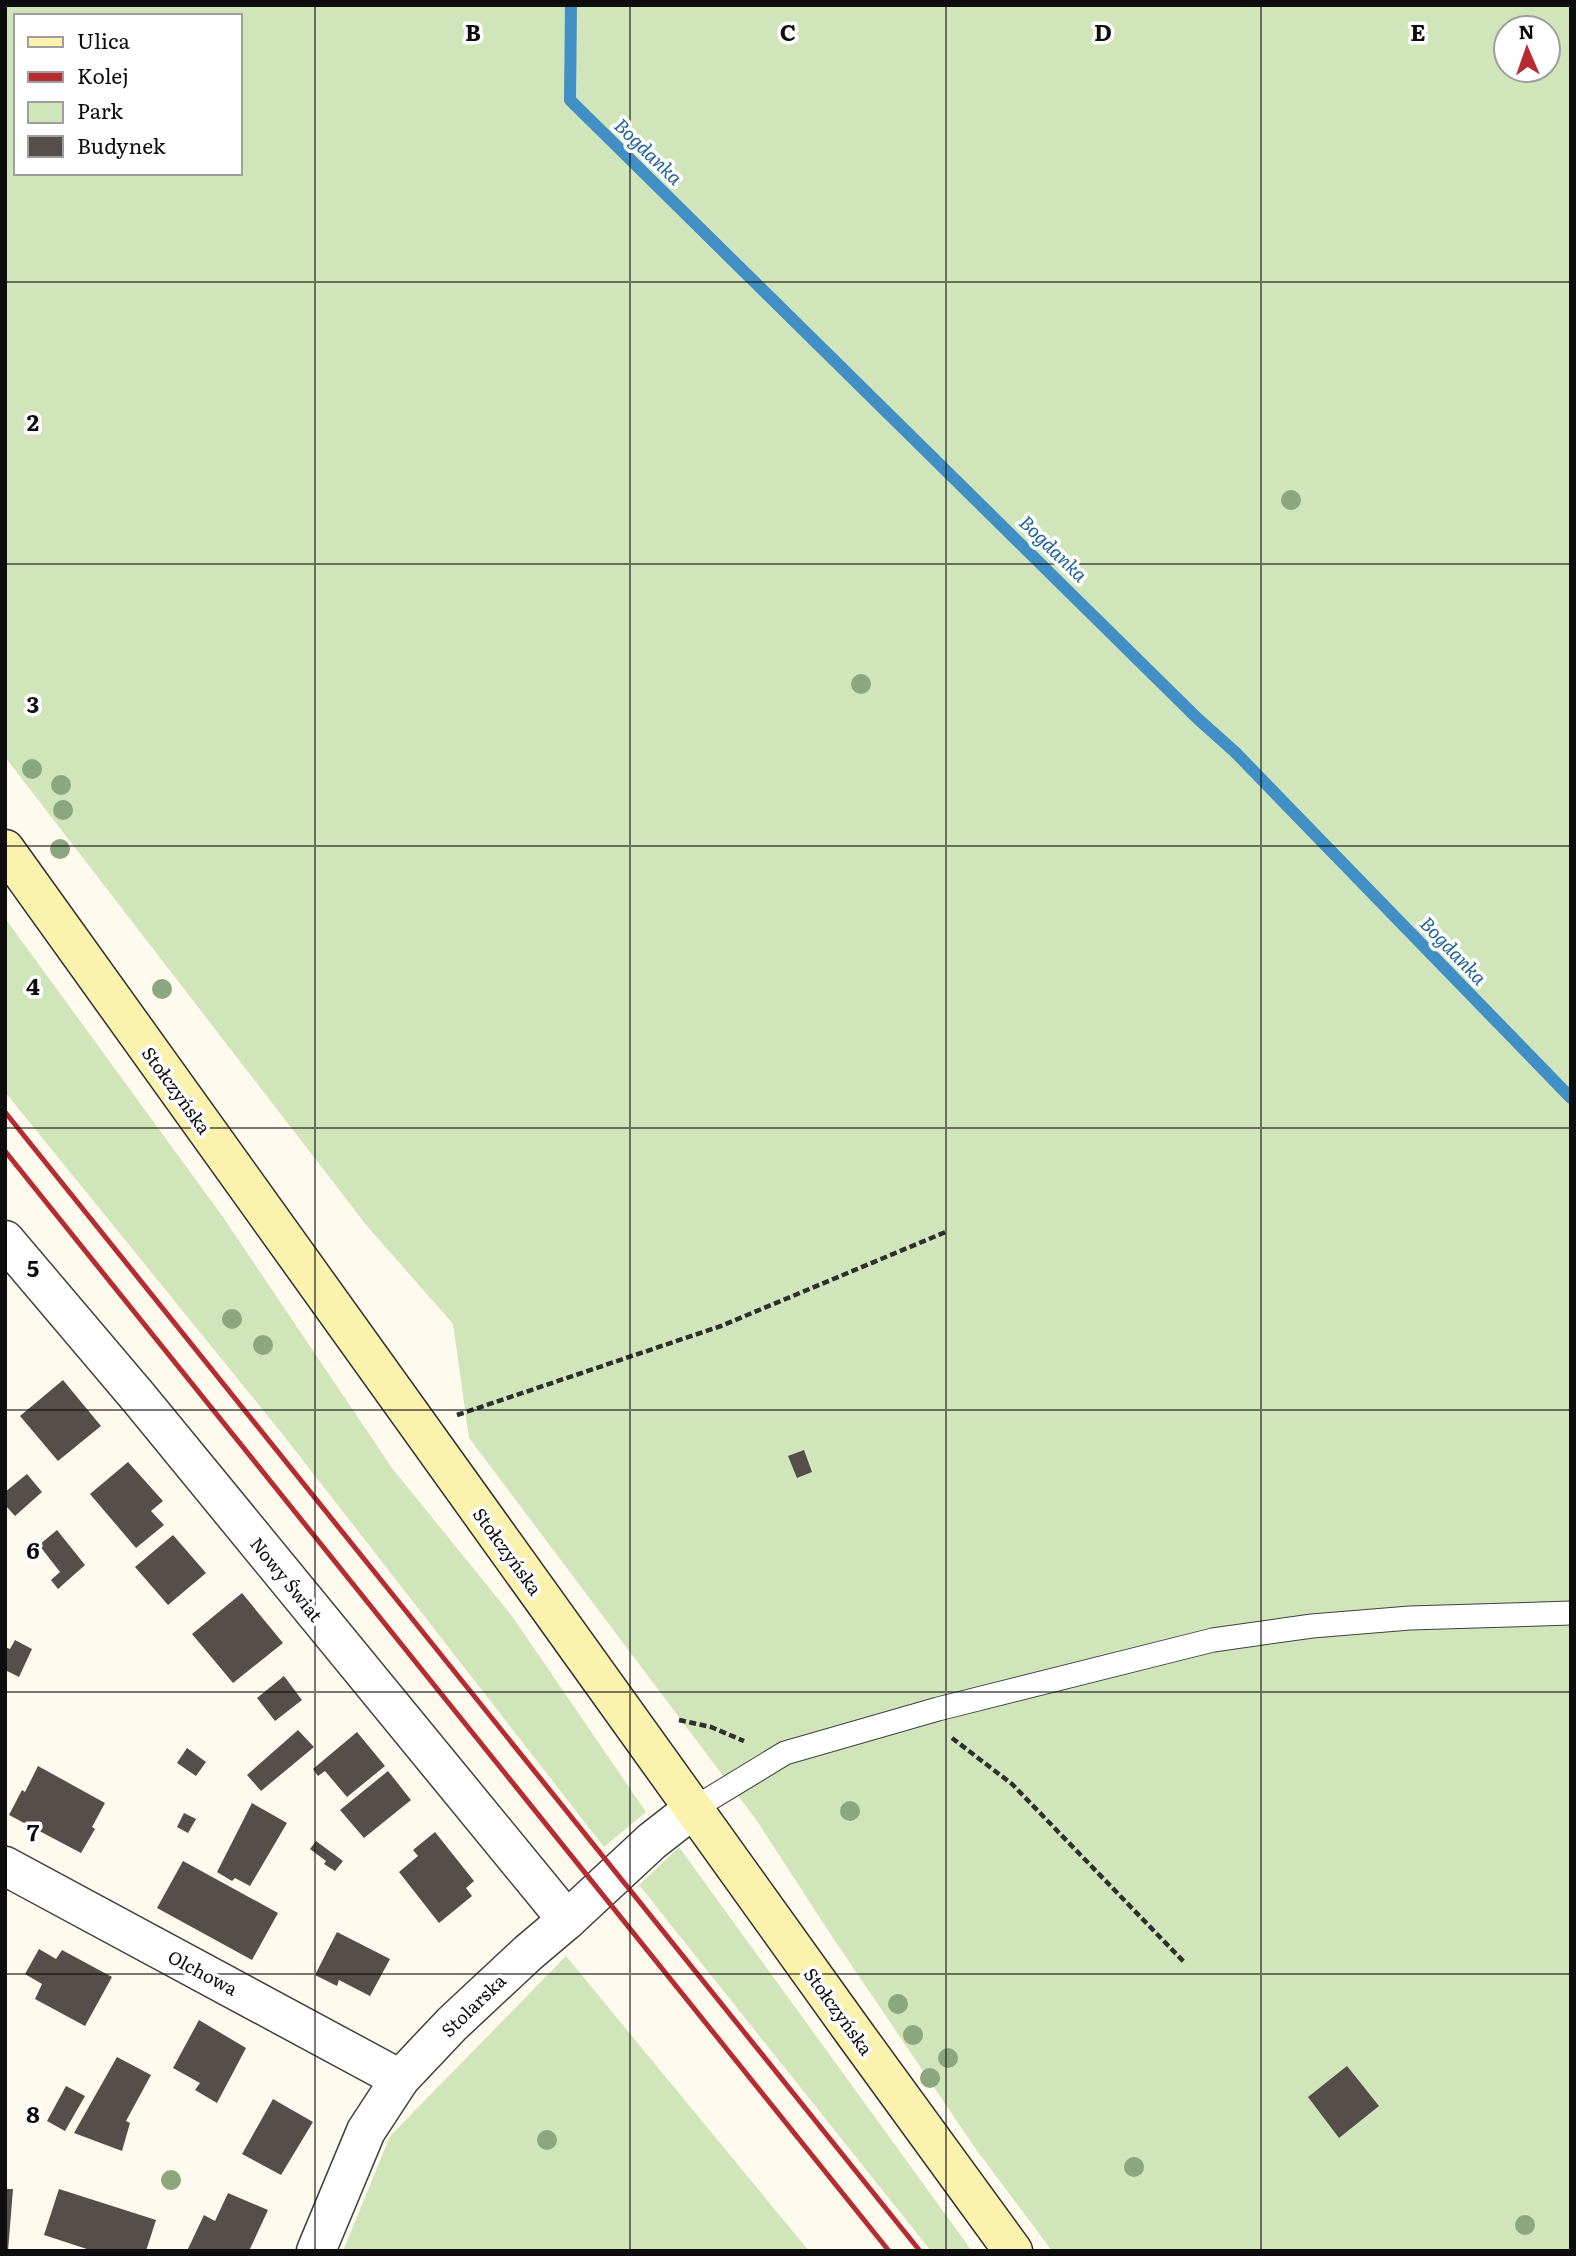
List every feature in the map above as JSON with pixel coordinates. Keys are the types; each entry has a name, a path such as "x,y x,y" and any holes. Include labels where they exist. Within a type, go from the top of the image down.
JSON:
{"street":[{"name":"Stołczyńska","path":"5,849 1013,2251"},
{"name":"Nowy Świat","path":"5,1240 139,1398 567,1920"},
{"name":"Stolarska","path":"316,2251 366,2131 400,2079 528,1952 567,1920 652,1840 693,1809"},
{"name":"Olchowa","path":"5,1866 400,2079"}],"lane":[{"path":"693,1809 785,1753 1213,1640 1312,1626 1410,1618 1571,1613"}],"path":[{"path":"419,1428 722,1326 948,1231"},
{"path":"669,1718 711,1727 741,1740 785,1753"},
{"path":"906,1719 954,1738 1012,1784 1185,1963"}],"green space":[{"path":"5,5 1571,5 1571,2251 1052,2251 975,2148 757,1821 469,1438 453,1324 367,1226 5,757"},
{"path":"5,918 223,1217 392,1468 512,1616 646,1812 604,1847 280,1431 5,1092"},
{"path":"679,1847 972,2251 931,2251 639,1885"},
{"path":"566,1956 809,2251 343,2251 390,2136"}],"building":[{"path":"63,1380 101,1426 58,1461 20,1416"},
{"path":"804,1450 812,1472 797,1478 788,1456"},
{"path":"128,1462 163,1501 151,1511 164,1525 136,1548 90,1494"},
{"path":"27,1474 42,1492 15,1516 5,1505 5,1492"},
{"path":"57,1530 85,1565 58,1589 51,1580 60,1572 39,1545"},
{"path":"173,1535 206,1573 168,1605 135,1567"},
{"path":"242,1593 283,1643 233,1683 192,1634"},
{"path":"15,1640 32,1649 19,1677 5,1670 5,1647 10,1649"},
{"path":"284,1676 302,1700 275,1721 257,1698"},
{"path":"298,1730 314,1747 261,1791 247,1775"},
{"path":"357,1732 385,1766 347,1797 325,1771 318,1776 313,1769"},
{"path":"187,1748 206,1762 196,1776 177,1763"},
{"path":"38,1766 105,1803 92,1827 95,1829 81,1853 9,1815"},
{"path":"388,1771 411,1800 364,1838 340,1810"},
{"path":"252,1803 287,1823 250,1886 235,1878 232,1881 217,1872"},
{"path":"184,1813 196,1819 188,1833 177,1827"},
{"path":"435,1832 474,1881 466,1888 472,1896 439,1923 399,1872 418,1856 413,1850"},
{"path":"316,1841 343,1861 335,1871 310,1849"},
{"path":"183,1861 278,1913 252,1960 157,1908"},
{"path":"337,1932 390,1959 370,1996 339,1980 337,1986 315,1975"},
{"path":"39,1949 56,1959 62,1950 112,1977 85,2026 35,1999 42,1984 25,1974"},
{"path":"199,2020 246,2048 217,2103 195,2090 200,2083 173,2068"},
{"path":"117,2057 151,2075 126,2121 130,2123 122,2151 74,2133"},
{"path":"1347,2066 1379,2106 1339,2138 1308,2097"},
{"path":"66,2086 85,2096 65,2131 47,2121"},
{"path":"273,2099 313,2122 281,2175 242,2154"},
{"path":"5,2189 13,2189 8,2251 5,2251"},
{"path":"59,2189 156,2220 146,2251 93,2251 44,2235"},
{"path":"228,2193 268,2210 249,2251 187,2251 204,2215 215,2221"}],"waterway":[{"name":"Bogdanka","path":"571,5 570,100 1198,719 1235,752 1571,1098"}],"railway":[{"path":"5,1112 920,2251"},
{"path":"5,1151 889,2251"}]}
